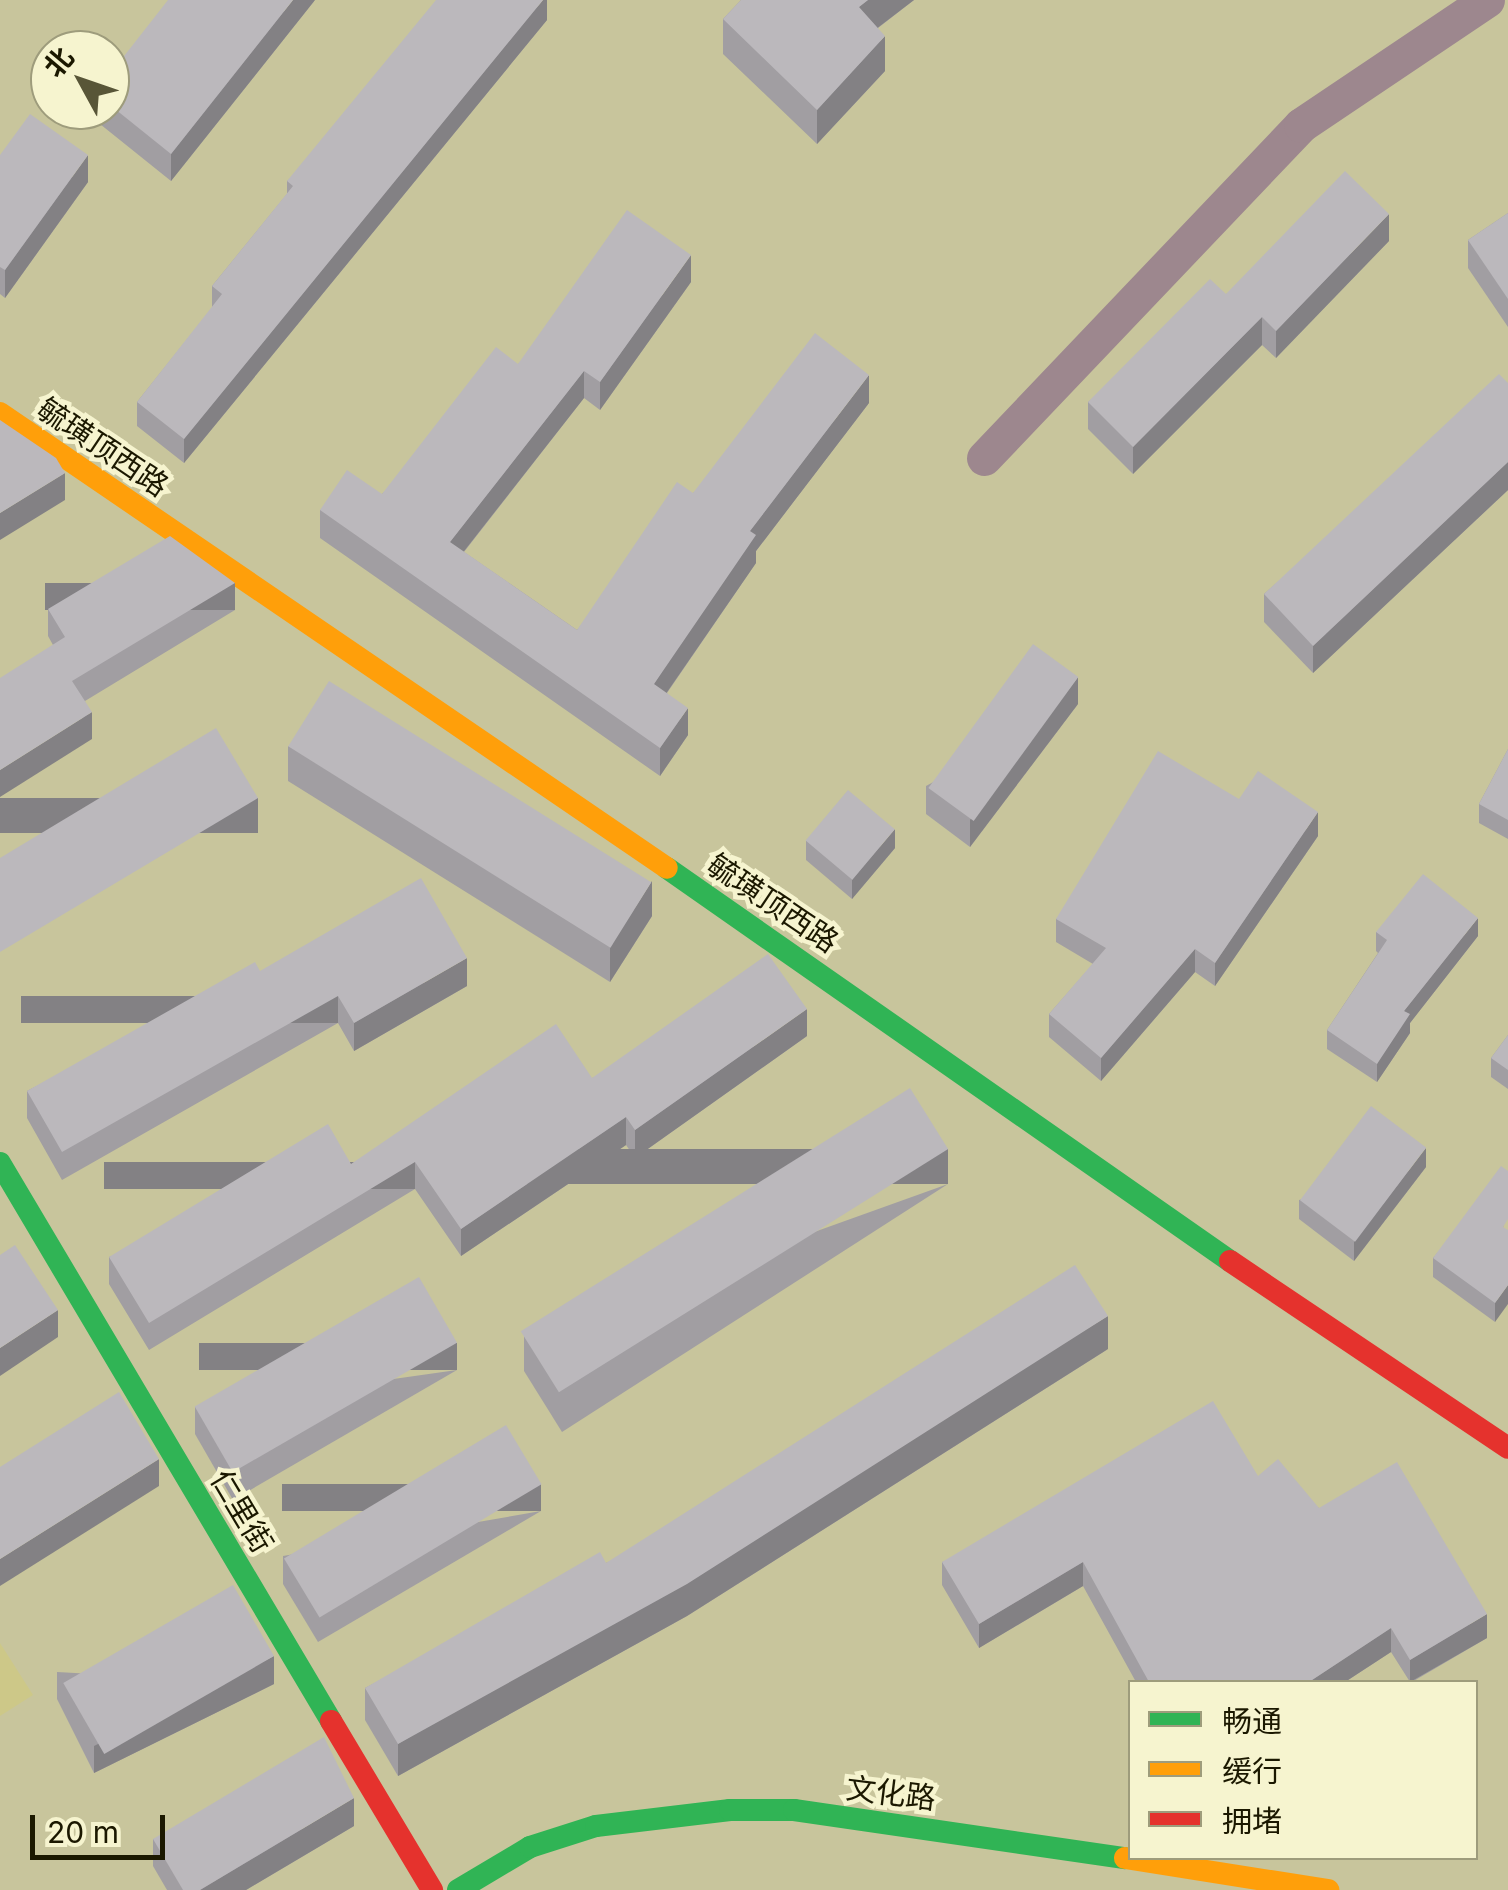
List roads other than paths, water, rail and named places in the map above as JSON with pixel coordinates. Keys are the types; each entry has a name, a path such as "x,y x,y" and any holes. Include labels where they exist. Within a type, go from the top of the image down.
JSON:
{"street":[{"path":"984,458 1301,125 1487,0"},
{"name":"毓璜顶西路","path":"0,413 918,1038 1363,1356 1508,1448"},
{"name":"仁里街","path":"0,1163 432,1890"},
{"name":"文化路","path":"458,1890 530,1847 596,1826 652,1815 778,1810 1328,1890"}]}
